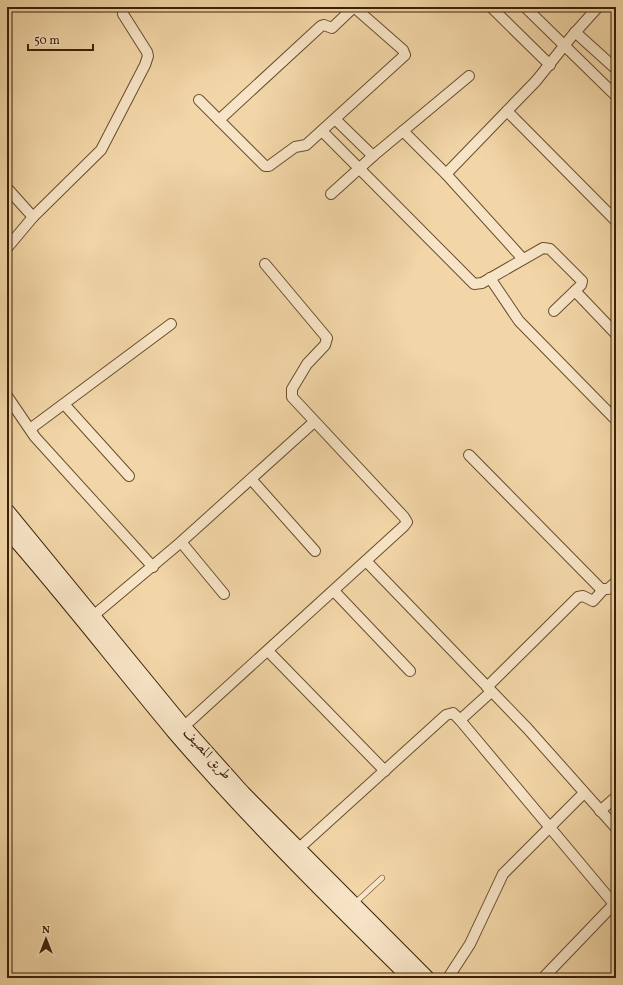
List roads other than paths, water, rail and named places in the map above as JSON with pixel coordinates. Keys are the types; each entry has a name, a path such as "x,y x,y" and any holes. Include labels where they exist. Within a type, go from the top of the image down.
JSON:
{"street":[{"path":"7,248 33,218 101,150 145,65 148,56 147,52 123,14 123,7"},
{"path":"199,100 219,120 267,166 295,147 306,145 406,55 403,50 354,7 332,28 324,25 321,26 219,120"},
{"path":"491,7 550,65"},
{"path":"525,7 563,46 616,96"},
{"path":"446,174 550,65 563,46 598,7"},
{"path":"575,32 616,69"},
{"path":"331,194 373,156 469,76"},
{"path":"508,110 616,221"},
{"path":"335,119 373,156"},
{"path":"322,131 474,284 479,284 543,248 548,248 581,279 581,285 554,311"},
{"path":"404,131 446,174 523,259"},
{"path":"7,188 33,218"},
{"path":"180,730 404,526 406,519 292,398 290,392 307,364 325,345 328,338 265,264"},
{"path":"490,278 519,322 616,420"},
{"path":"575,290 616,334"},
{"path":"30,429 171,324"},
{"path":"7,396 30,429 56,461 153,567"},
{"path":"64,404 129,476"},
{"path":"93,616 182,542 314,422"},
{"path":"469,455 603,590"},
{"path":"251,479 314,551"},
{"name":"طريق المصيف","path":"7,511 93,616 180,730 297,850 427,978"},
{"name":"طريق المصيف","path":"7,530 289,858 410,978"},
{"path":"182,542 224,594"},
{"path":"366,561 489,689 616,828"},
{"path":"460,720 578,596 582,595 593,601 603,590 608,590 616,582"},
{"path":"334,591 410,671"},
{"path":"268,650 385,771"},
{"path":"297,850 446,715 453,713 615,903 543,978"},
{"path":"448,978 470,944 503,874 584,793"},
{"path":"600,811 616,797"}],"lane":[{"path":"353,905 382,878"}]}
